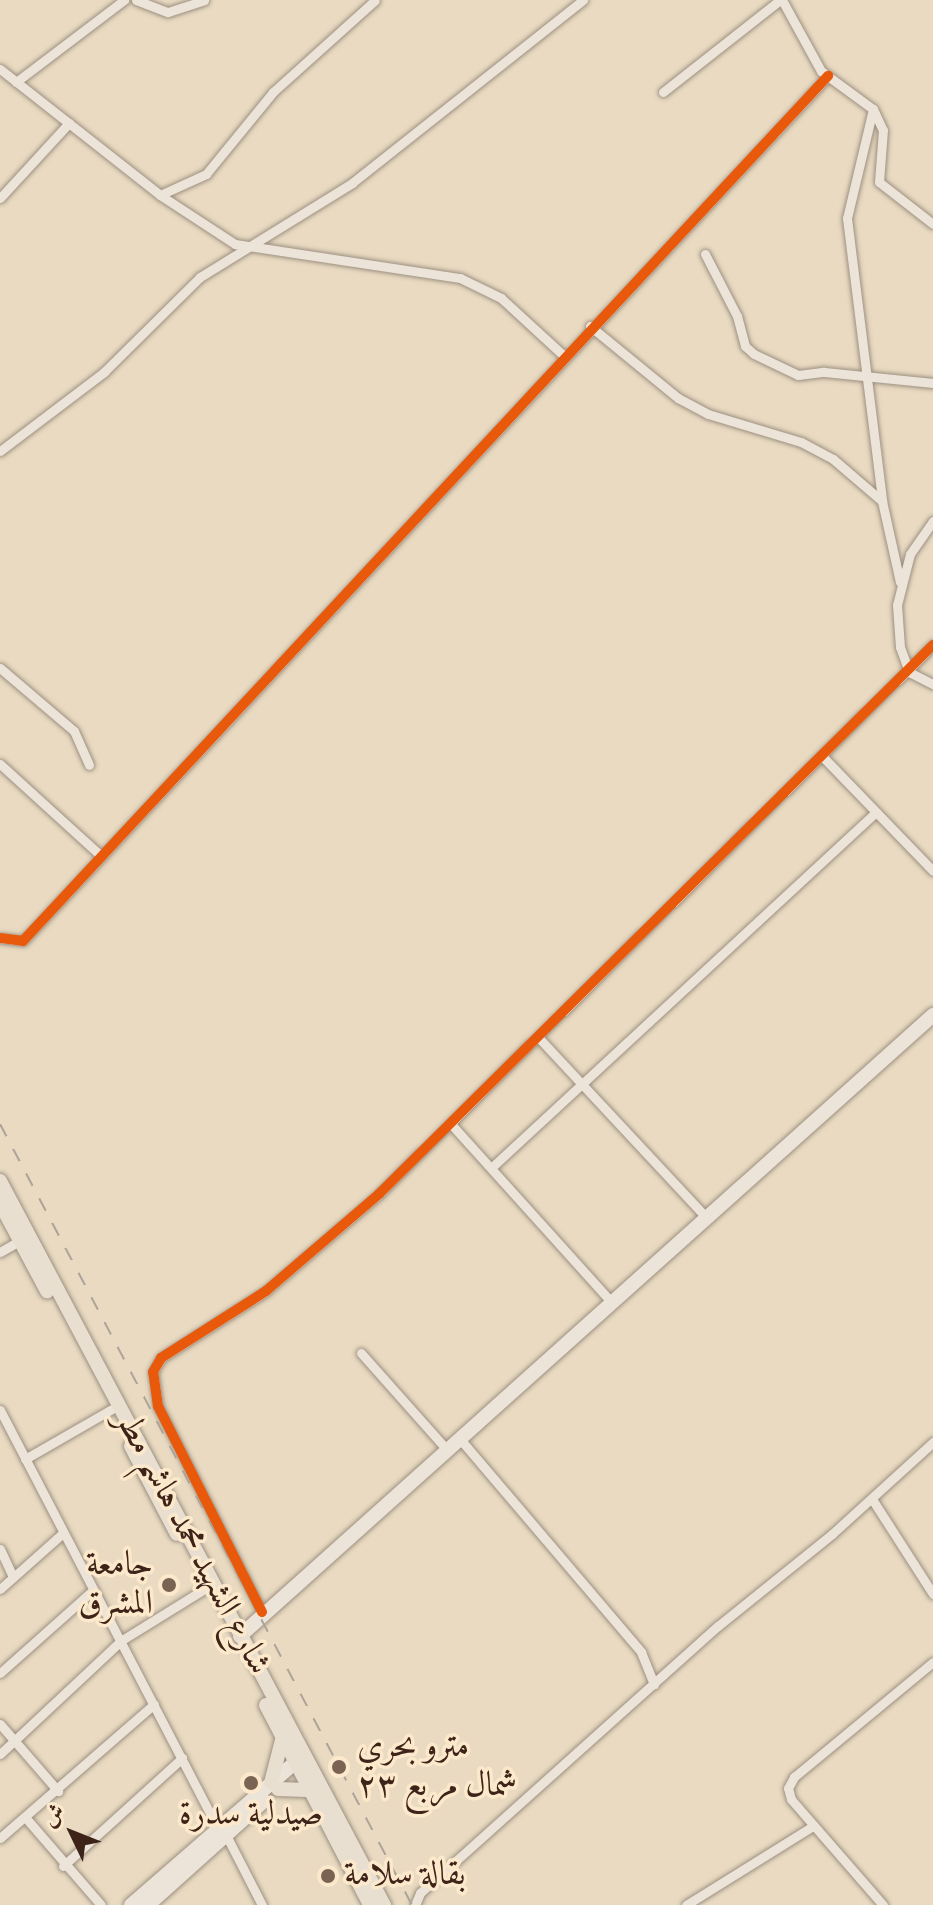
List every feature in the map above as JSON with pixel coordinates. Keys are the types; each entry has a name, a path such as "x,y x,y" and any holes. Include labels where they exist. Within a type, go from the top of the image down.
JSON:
{"main road":[{"name":"شارع الشهيد محمد هاشم مطر","path":"0,1181 384,1905"},
{"name":"شارع الشهيد محمد هاشم مطر","path":"0,1203 112,1409 206,1588 306,1790 370,1905"},
{"path":"282,1739 274,1786 306,1790"}],"street":[{"path":"16,82 124,0"},
{"path":"136,0 168,12 204,0"},
{"path":"160,195 206,174 273,92 375,0"},
{"path":"0,451 104,372 200,277 252,249 352,183 583,0"},
{"path":"663,92 781,0 828,76 873,109 883,130 879,182 933,224"},
{"path":"0,69 160,195 218,235 252,249 460,278 501,298 563,355"},
{"path":"0,938 23,941 563,355 828,76"},
{"path":"873,109 847,218 853,297 867,377 882,501 900,582"},
{"path":"0,198 69,123"},
{"path":"705,254 751,352 794,374 933,383"},
{"path":"590,326 678,398 708,414 801,442 833,459 882,501"},
{"path":"909,672 897,621 900,582 910,554 933,521"},
{"path":"262,1612 158,1406 153,1372 161,1358 266,1291 310,1255 451,1124 933,645"},
{"path":"0,668 74,731 89,765"},
{"path":"909,672 933,684"},
{"path":"823,757 933,871"},
{"path":"0,764 101,856"},
{"path":"491,1168 876,812"},
{"path":"240,1636 262,1612 933,1015"},
{"path":"538,1037 707,1218"},
{"path":"451,1124 612,1303"},
{"path":"0,1252 19,1241"},
{"path":"361,1353 447,1450"},
{"path":"25,1459 112,1409"},
{"path":"0,1410 262,1905"},
{"path":"460,1439 641,1652 654,1685"},
{"path":"415,1905 423,1890 654,1685 872,1499 933,1442"},
{"path":"872,1499 933,1594"},
{"path":"0,1589 63,1533"},
{"path":"0,1549 13,1577"},
{"path":"0,1754 122,1640 206,1588"},
{"path":"0,1673 93,1590"},
{"path":"883,1905 789,1796 792,1780 933,1662"},
{"path":"0,1838 58,1791 154,1704"},
{"path":"0,1724 58,1791"},
{"path":"63,1866 182,1758"},
{"path":"131,1905 295,1768"},
{"path":"25,1817 63,1866 101,1905"},
{"path":"686,1905 813,1826"},
{"path":"148,1905 222,1831"}],"railway":[{"path":"0,1124 412,1905"}],"cycle path":[{"path":"0,938 23,941 828,76"},
{"path":"262,1612 158,1406 153,1372 161,1358 266,1291 379,1194 933,645"}],"place":[{"name":"جامعة المشرق","path":"169,1585"},
{"name":"مترو بحري شمال مربع ٢٣","path":"339,1767"},
{"name":"صيدلية سدرة","path":"251,1783"},
{"name":"بقالة سلامة","path":"328,1876"}]}
